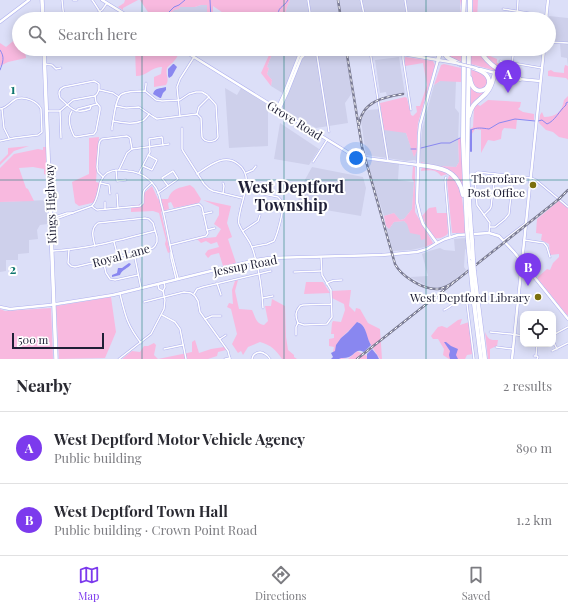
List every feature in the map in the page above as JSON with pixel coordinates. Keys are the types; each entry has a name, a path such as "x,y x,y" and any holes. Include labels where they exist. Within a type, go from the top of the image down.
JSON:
{"highway":[{"path":"464,12 465,0"},
{"path":"471,0 471,12"},
{"path":"438,60 439,56"},
{"path":"446,56 458,63"},
{"path":"463,56 462,129 466,217"},
{"path":"469,56 472,86 477,90 483,90 488,87 489,80 486,74 471,67"},
{"path":"469,56 469,230 483,359"},
{"path":"484,56 492,66 504,73 520,79"},
{"path":"468,162 470,113 473,104 488,91 494,73"},
{"path":"418,165 439,168 449,172 458,180 462,188 469,230"},
{"path":"473,272 473,308 483,359"}],"main road":[{"path":"13,12 29,0"},
{"path":"42,0 43,12"},
{"path":"102,0 122,12"},
{"path":"547,12 548,0"},
{"path":"0,22 12,13"},
{"name":"Kings Highway","path":"44,56 56,359"},
{"path":"278,109 299,56"},
{"path":"278,109 289,89 303,56"},
{"path":"415,56 458,63 471,67"},
{"path":"512,359 543,56"},
{"name":"Grove Road","path":"194,57 353,155 418,165"},
{"path":"437,244 425,227 417,202 420,125 438,60"},
{"path":"476,69 520,79 540,81"},
{"path":"490,233 497,235 504,240 568,319"},
{"name":"Jessup Road","path":"0,307 10,309 54,304 120,293 269,258 382,255 417,252 427,249 450,237 490,233"},
{"path":"516,254 520,256 523,251"},
{"path":"521,274 523,269 528,269"}],"street":[{"path":"62,0 63,12"},
{"path":"92,0 100,12 107,3"},
{"path":"308,0 310,12"},
{"path":"361,0 363,12"},
{"path":"405,0 407,12"},
{"path":"518,0 518,11"},
{"path":"503,9 523,12"},
{"path":"556,42 568,43"},
{"path":"317,56 329,132"},
{"path":"371,56 388,161"},
{"path":"403,56 411,110"},
{"path":"512,64 513,56"},
{"path":"180,116 176,90 194,57"},
{"path":"500,61 542,68"},
{"path":"44,64 55,65"},
{"path":"52,65 56,69 61,68"},
{"path":"46,111 60,111 67,105 76,99 95,96 99,90 99,84 95,81 62,88 59,91 59,95 60,98 67,105 76,112 78,109 97,104"},
{"path":"145,91 146,82"},
{"path":"99,90 113,93 119,97"},
{"path":"112,130 119,97 125,92 145,91 157,100 169,101 181,99 189,94 199,92 204,93 216,105 217,139 214,141 204,141 202,137 201,118 197,114"},
{"path":"73,110 70,116 70,128 74,136 76,137 96,132 100,107 97,104 95,96"},
{"path":"197,114 199,108 209,97"},
{"path":"9,139 4,128 1,109 16,100 30,99 40,107 42,132"},
{"path":"116,106 126,108 139,106 154,118 160,119 197,114"},
{"path":"60,111 61,138"},
{"path":"113,121 127,123 139,122 149,114"},
{"path":"182,128 182,149 204,184 213,191 243,198"},
{"path":"0,141 38,135 43,131 47,132"},
{"path":"104,177 97,171 99,146 102,139 129,136 132,149"},
{"path":"139,173 150,151 149,139 162,137 163,145"},
{"path":"313,162 327,140"},
{"path":"119,170 127,153 132,149 169,144"},
{"path":"143,166 152,170 157,160 148,155"},
{"path":"197,174 216,162 224,159 236,162 246,173 247,181 239,218 240,225 252,247 256,260 263,298 263,308"},
{"path":"246,173 253,170 256,166"},
{"path":"50,220 67,213 73,213 92,206 96,201 100,183 108,173 116,170 139,173 152,183 158,193 164,212 177,279"},
{"path":"116,170 117,181 126,180"},
{"path":"158,193 178,180 173,171 162,178 168,186"},
{"path":"490,233 490,223 477,205 476,173 480,172 531,178 536,180 568,207"},
{"path":"484,214 491,207 495,174"},
{"path":"490,227 495,227 509,214 513,176"},
{"path":"446,177 450,237"},
{"path":"100,183 109,184 110,194"},
{"path":"92,206 96,209 140,206 143,203 142,192 152,183"},
{"path":"223,183 223,193"},
{"path":"245,190 278,197 283,205 278,230 274,240 267,244 252,247"},
{"path":"117,194 118,208"},
{"path":"105,202 105,209"},
{"path":"164,212 198,204 201,205 208,233 206,236 170,245"},
{"path":"203,214 212,212"},
{"path":"243,231 258,221 260,215"},
{"name":"Royal Lane","path":"69,250 68,263 73,266 134,253 155,246 157,240 153,223 148,218 98,223 93,229 95,246"},
{"path":"504,240 526,223"},
{"path":"207,230 215,228"},
{"path":"52,251 95,246 155,231"},
{"path":"524,240 544,243 547,246 550,257"},
{"path":"114,242 118,257"},
{"path":"134,253 142,288"},
{"path":"321,257 322,275 330,290 332,317 327,324 304,325 298,323 295,317 300,306 331,304"},
{"path":"103,260 106,274 110,279 115,280 138,275"},
{"path":"194,295 197,289 202,287 271,271"},
{"path":"294,272 321,271"},
{"path":"326,284 333,280 342,280"},
{"path":"163,291 165,287 164,282"},
{"path":"218,283 221,294"},
{"path":"119,359 151,334 162,315 165,305 165,297 163,291 159,289 158,284"},
{"path":"144,302 187,292 194,295 197,299 200,312 228,351 230,358 225,359"},
{"path":"120,293 128,323 141,343"},
{"path":"263,298 272,296"},
{"path":"444,310 466,296 474,359"},
{"path":"162,315 172,320 178,326 181,332 186,359"},
{"path":"205,319 212,316 221,316"},
{"path":"296,335 296,327 298,323"},
{"path":"556,333 568,327"},
{"path":"490,332 520,336"},
{"path":"220,339 226,335"},
{"path":"552,351 568,343"},
{"path":"164,349 183,345"},
{"path":"536,359 534,357 536,355 537,347"},
{"path":"496,348 513,349"},
{"path":"252,359 255,354 261,352 266,354 270,359"}],"shaded area":[{"path":"125,0 138,0 123,8 123,10 118,7 124,3"},
{"path":"140,0 290,0 286,12 222,12 213,6 213,12 207,12 207,5 201,5 195,7 180,7 172,12 148,12"},
{"path":"290,0 460,0 460,12 286,12"},
{"path":"460,0 462,0 460,12"},
{"path":"473,0 478,0 477,12 473,12"},
{"path":"207,5 207,12 172,12 180,7"},
{"path":"556,17 568,18 568,66 567,58 561,57 560,43 556,43"},
{"path":"12,42 12,56 26,56 26,58 8,62 0,66 0,43 6,47"},
{"path":"135,56 178,56 167,68 168,81 166,85 154,87 154,77 161,74 162,67 156,68 140,76 136,76"},
{"path":"269,56 271,56 267,67 269,68 267,74 272,80 271,86 261,73"},
{"path":"271,56 346,56 352,93 345,103 348,123 316,128 283,110 282,106 284,94 271,86 272,80 267,74 269,68 267,67"},
{"path":"447,56 462,56 461,62 448,58"},
{"path":"471,56 485,56 500,72 471,64"},
{"path":"486,56 497,59 497,63 500,64 513,65 509,70 520,76 508,73"},
{"path":"399,57 405,94 387,97 386,92 380,93 375,60"},
{"path":"405,57 433,61 435,65 418,123 417,151 414,157 406,133 384,130 380,103 405,97 407,98 411,115 413,116 417,112 416,106 420,106 427,85 423,63 405,66"},
{"path":"173,64 177,67 172,76 169,78 168,69"},
{"path":"444,64 461,68 461,82 440,81 434,85 441,65"},
{"path":"565,65 568,66 568,80 566,78 548,76 548,71 551,70 554,72 564,73"},
{"path":"471,70 483,74 487,78 488,85 483,90 475,88 472,82"},
{"path":"440,81 456,81 455,108 459,113 459,162 456,167 439,166 414,160 407,161 366,155 361,121 364,114 368,110 380,109 406,133 414,156 421,143 422,130 434,85"},
{"path":"470,84 479,92 485,92 474,101 470,109"},
{"path":"166,87 166,90 161,98 153,94 156,89"},
{"path":"225,88 237,95 241,88 268,105 268,146 229,148"},
{"path":"568,96 568,139 559,137 553,132 546,130 539,123 542,112 544,117 555,115 560,111 564,100"},
{"path":"488,100 521,102 518,109 523,112 534,114 534,120 517,119 516,129 504,128 501,139 494,141 488,140 481,153 481,130 475,129 470,137 470,129 473,127 474,108 477,104 480,106"},
{"path":"280,123 319,149 309,165 274,159"},
{"path":"99,137 96,182 100,183 96,202 79,206 75,203 72,182 89,174 89,138"},
{"path":"461,138 463,189 453,173 421,164 421,162 439,166 456,167 459,162 458,139"},
{"path":"29,146 14,151 0,165 0,162 8,154 8,148"},
{"path":"43,147 46,147 47,175 44,174 44,169 33,167 19,168 26,188 34,201 0,202 0,168 14,154 38,149 43,150"},
{"path":"366,160 399,164 398,180 414,182 412,209 404,219 400,220 394,213 384,216"},
{"path":"413,166 415,167 415,212 433,243 425,247 425,239 421,240 420,235 410,233 407,224 404,221 394,222 389,229 386,226 384,216 394,213 400,220 404,219 412,209 414,182 412,178"},
{"path":"312,167 363,177 366,188 361,216 302,206 298,202 301,187"},
{"path":"422,167 447,172 454,178 461,189 466,233 452,233 447,181 449,176 448,174 441,176 435,171 421,171"},
{"path":"190,185 194,188 201,199 199,203 174,208 171,202 168,203 169,209 161,212 170,252 168,253 159,213 153,211 131,212 131,206 143,204 144,193 152,186 158,199 168,199 174,191"},
{"path":"47,200 48,224 40,225 37,230 38,239 29,240 29,253 18,254 18,260 6,260 6,271 0,272 0,202"},
{"path":"203,200 231,206 227,223 232,237 228,239 236,263 223,266 219,253 211,255 208,258 205,254 208,250 219,247 217,242 211,244 206,241 201,243 197,239 216,237 221,229 214,224 219,215 219,207"},
{"path":"560,200 568,206 568,315 538,279 538,277 547,269 550,270 553,263 559,257 559,254 550,255 549,244 541,240 542,234 536,233 537,219"},
{"path":"436,207 437,213 447,213 448,233 444,237 438,238 435,238 427,227 422,216 429,208"},
{"path":"404,221 425,239 425,247 411,250 393,251 386,226 389,229 394,222"},
{"path":"466,238 467,247 465,250 464,267 466,270 451,283 436,288 427,286 410,277 428,276 422,254 440,248 455,251 454,239"},
{"path":"129,263 131,264 122,271 120,275 112,277 112,275 117,273 118,268 122,268"},
{"path":"238,280 235,291 239,309 252,310 259,323 264,325 268,321 265,306 271,306 272,299 285,306 288,350 297,359 282,359 273,348 260,342 248,347 243,355 241,351 238,353 232,344 237,334 231,309 227,307 229,303 233,304 232,290 235,281"},
{"path":"306,282 323,282 330,293 304,294"},
{"path":"351,290 349,306 355,312 356,308 360,309 368,323 380,329 382,359 380,359 368,340 363,326 358,322 341,338 335,352 333,352 334,347 329,346 329,339 334,338 334,334 331,334 332,323 333,321 341,322 345,310 344,304 332,298 331,291"},
{"path":"111,297 116,332 105,358 59,359 56,306"},
{"path":"51,308 53,359 0,359 0,309 5,311"},
{"path":"462,319 460,325 469,322 473,354 467,355 465,359 449,359 443,355 444,349 438,339 433,339 431,336 438,327 442,326 447,328 458,320"},
{"path":"357,322 365,328 371,345 364,352 358,351 346,358 331,359 333,357 331,353 335,351 336,345"},
{"path":"485,332 487,337 490,339 498,340 497,346 490,349 490,359 488,359"},
{"path":"195,340 199,353 224,347 226,350 218,352 217,356 208,359 158,359 192,352 192,342"},
{"path":"444,342 458,349 456,355 458,359 450,359 450,351"},
{"path":"154,343 156,345 154,355 158,359 122,359 132,351 140,352 144,346"},
{"path":"372,349 379,359 367,359 367,354"},
{"path":"357,351 367,356 368,359 348,359"}],"waterway":[{"path":"169,12 185,0"},
{"path":"210,0 211,12"},
{"path":"278,12 288,0"},
{"path":"0,50 3,55 0,70"},
{"path":"538,121 542,120 547,124 550,123 568,102"},
{"path":"471,130 477,128 489,129 499,123 515,119 535,121"},
{"path":"471,130 471,151"},
{"path":"421,148 441,143 450,143 460,138"},
{"path":"411,149 416,149"}],"railway":[{"path":"338,0 340,12"},
{"path":"347,56 362,147 395,264 407,277 419,285 432,289 440,289 455,281"},
{"path":"359,125 364,110 369,105 382,99 403,94"},
{"path":"357,359 559,199 568,190"}],"place":[{"name":"West Deptford Motor Vehicle Agency","path":"508,93"},
{"name":"Thorofare Post Office","path":"533,185"},
{"name":"West Deptford Town Hall","path":"528,286"},
{"name":"West Deptford Library","path":"538,297"}],"district":[{"name":"West Deptford Township","path":"291,195"}]}
